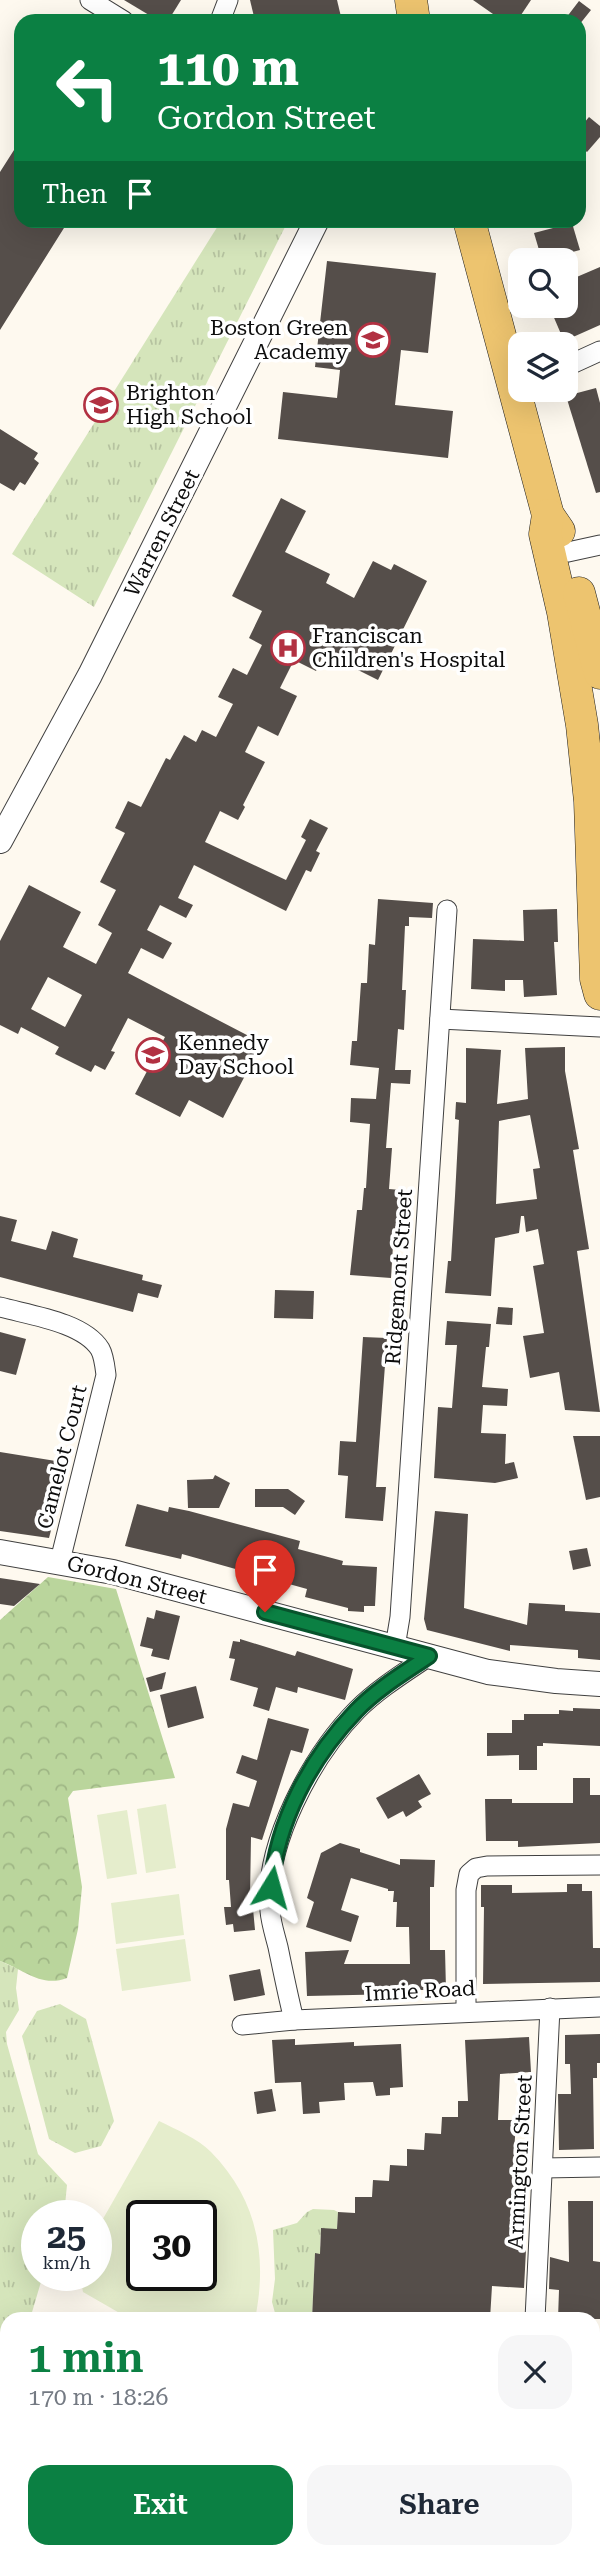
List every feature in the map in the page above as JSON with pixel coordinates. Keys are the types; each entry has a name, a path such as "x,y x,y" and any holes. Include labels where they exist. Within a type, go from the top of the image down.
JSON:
{"main road":[{"path":"471,228 508,357"},
{"path":"520,402 548,515 568,552 600,673"},
{"path":"548,515 545,534 563,612 582,725 590,801 596,979 600,994"}],"street":[{"path":"90,0 113,14"},
{"name":"Warren Street","path":"0,841 90,676 313,228"},
{"path":"578,361 600,351"},
{"path":"568,552 600,545"},
{"name":"Ridgemont Street","path":"395,1647 400,1617 447,910"},
{"path":"440,1019 600,1027"},
{"name":"Camelot Court","path":"0,1307 79,1329 92,1338 102,1351 106,1375 60,1562"},
{"name":"Gordon Street","path":"0,1552 113,1572 509,1676 600,1684"},
{"path":"294,2020 270,1909 273,1865 282,1832 295,1798 325,1751 356,1711 384,1686 429,1656"},
{"path":"466,2011 466,1890 469,1874 476,1868 487,1866 600,1865"},
{"name":"Imrie Road","path":"242,2025 466,2011 600,2007"},
{"name":"Armington Street","path":"536,2312 550,2008"},
{"path":"543,2168 600,2167"}],"green space":[{"path":"217,228 284,228 94,607 12,554"},
{"path":"48,1577 116,1589 175,1778 73,1791 68,1798 82,1887 78,1929 67,1978 49,1981 0,1961 0,1620"},
{"path":"166,1804 176,1868 146,1873 137,1809"},
{"path":"127,1810 137,1874 107,1879 97,1815"},
{"path":"179,1894 184,1935 116,1944 111,1903"},
{"path":"185,1939 191,1981 122,1991 116,1949"},
{"path":"0,1961 18,1969 16,1988 19,2010 6,2032 7,2044 38,2154 67,2185 66,2200 21,2200 21,2291 38,2291 32,2312 0,2312"},
{"path":"60,2004 86,2019 114,2121 101,2146 75,2153 49,2139 22,2036 37,2011"},
{"path":"159,2121 211,2152 239,2189 255,2230 260,2273 256,2312 118,2312 83,2292 112,2291 112,2203"},
{"path":"313,2209 338,2212 337,2229 321,2229 320,2246 324,2254 315,2254 312,2312 275,2312 272,2302 275,2279 273,2230 297,2223"}],"building":[{"path":"124,0 181,0 172,14 147,14"},
{"path":"250,0 337,0 340,14 253,14"},
{"path":"473,0 531,0 522,14 493,14"},
{"path":"579,1 591,10 586,16 586,14 569,14"},
{"path":"589,117 600,126 600,137 587,152 586,151 586,121"},
{"path":"14,150 14,228 64,228 0,330 0,172"},
{"path":"553,228 573,228 580,250 578,248 538,248 534,233"},
{"path":"327,261 436,273 428,353 401,350 395,405 453,411 448,458 278,439 283,392 337,398 340,370 315,367"},
{"path":"600,267 600,325 578,335 578,332 560,332 554,318 578,318 578,276"},
{"path":"596,388 600,403 600,492 596,493 568,402 578,402 578,393"},
{"path":"0,429 38,453 34,459 39,463 25,485 20,482 14,491 0,483"},
{"path":"281,498 306,511 285,552 330,574 326,583 354,598 373,561 391,570 394,564 427,581 378,680 324,653 316,671 294,660 280,688 297,696 278,736 258,726 245,752 265,762 243,805 245,807 238,820 220,811 205,842 286,880 306,840 301,837 310,819 328,828 316,851 320,853 311,872 306,870 286,911 194,865 178,898 193,905 186,918 160,905 147,930 172,943 163,959 141,948 128,973 262,1043 223,1118 189,1100 180,1117 135,1094 165,1037 128,1018 111,1051 115,1052 105,1070 95,1065 91,1072 55,1054 59,1047 21,1027 18,1034 0,1025 0,941 29,885 81,912 63,947 96,964 112,933 98,925 116,890 100,882 125,833 115,828 128,801 141,807 166,758 170,760 184,735 196,742 202,730 216,737 233,704 218,697 233,668 247,675 262,645 249,638 262,611 232,596","holes":["48,977 82,995 65,1027 31,1009"]},
{"path":"378,899 433,903 432,918 409,917 409,926 405,926 402,990 406,990 404,1030 398,1029 395,1070 411,1070 410,1084 391,1083 386,1148 392,1148 389,1189 401,1190 398,1229 394,1229 391,1278 350,1275 357,1210 362,1210 366,1188 370,1124 350,1122 351,1098 376,1099 379,1068 350,1065 352,1041 357,1041 361,983 367,983 369,944 375,945"},
{"path":"557,909 558,942 554,942 557,995 524,997 523,980 505,980 505,991 471,989 473,939 524,941 523,910"},
{"path":"565,1047 565,1071 579,1149 573,1150 589,1249 577,1251 600,1412 565,1410 559,1372 530,1378 523,1336 544,1333 533,1266 544,1264 538,1229 526,1232 524,1216 521,1216 519,1233 495,1238 491,1296 445,1293 448,1261 451,1261 455,1196 459,1120 455,1119 456,1102 466,1103 466,1048 501,1050 497,1104 528,1099 525,1048","holes":["530,1115 540,1168 533,1169 537,1199 496,1204 499,1121"]},
{"path":"0,1216 17,1220 11,1241 46,1250 52,1231 78,1239 73,1257 143,1275 142,1280 162,1285 158,1298 138,1293 133,1312 0,1277"},
{"path":"275,1290 314,1291 313,1319 274,1318"},
{"path":"498,1307 513,1308 512,1325 496,1324"},
{"path":"447,1321 491,1324 482,1387 508,1389 507,1406 483,1405 481,1433 506,1434 505,1464 514,1462 518,1478 495,1483 434,1478 438,1407 452,1408 457,1345 445,1345"},
{"path":"0,1332 26,1339 16,1375 0,1371"},
{"path":"363,1337 387,1338 376,1487 386,1487 383,1521 345,1518 348,1476 338,1475 340,1441 356,1442"},
{"path":"573,1436 600,1436 600,1497 586,1500"},
{"path":"0,1452 62,1462 57,1507 49,1538 0,1531"},
{"path":"215,1475 230,1483 219,1508 188,1508 187,1480 213,1479"},
{"path":"255,1489 288,1489 305,1501 295,1515 283,1507 255,1507"},
{"path":"137,1504 168,1512 169,1507 189,1511 300,1541 298,1549 343,1561 342,1565 377,1567 375,1606 364,1606 364,1612 348,1611 348,1608 305,1597 307,1589 182,1554 181,1559 125,1546"},
{"path":"435,1511 468,1514 464,1608 527,1625 529,1603 565,1605 565,1611 600,1613 600,1660 578,1658 578,1650 510,1645 510,1651 427,1630 424,1619"},
{"path":"587,1548 591,1566 573,1570 569,1551"},
{"path":"0,1578 40,1584 14,1606 0,1604"},
{"path":"156,1610 180,1616 169,1660 151,1656 153,1649 140,1646 147,1617 154,1619"},
{"path":"240,1639 295,1656 297,1651 353,1669 345,1700 298,1687 297,1693 276,1687 269,1711 253,1706 258,1688 230,1680 235,1659 229,1658 233,1641 240,1642"},
{"path":"166,1672 162,1689 150,1692 146,1678"},
{"path":"196,1686 204,1718 168,1728 160,1695"},
{"path":"573,1708 600,1709 600,1746 543,1743 543,1746 537,1746 537,1770 519,1770 519,1755 487,1756 487,1733 512,1733 512,1720 524,1720 524,1714 559,1714 559,1710 573,1711"},
{"path":"268,1718 309,1729 302,1753 291,1750 262,1840 251,1837 250,1898 255,1930 234,1932 233,1924 226,1925 224,1907 231,1907 229,1880 226,1880 226,1829 233,1803 249,1807 257,1781 236,1773 242,1755 257,1760"},
{"path":"419,1774 431,1794 418,1801 422,1807 406,1817 403,1811 388,1819 376,1798"},
{"path":"573,1778 590,1778 590,1795 600,1795 600,1843 518,1847 518,1841 486,1841 485,1799 512,1799 512,1803 573,1803"},
{"path":"340,1843 400,1865 400,1859 435,1860 434,1887 430,1887 430,1950 445,1950 446,1990 307,1996 305,1952 349,1950 344,1964 410,1964 409,1927 396,1927 397,1902 393,1902 394,1891 351,1878 341,1910 359,1916 351,1942 306,1927 314,1902 307,1898 321,1853"},
{"path":"567,1884 582,1884 582,1891 592,1891 593,1948 600,1948 600,1982 483,1984 484,1907 481,1907 481,1885 512,1885 512,1893 567,1892"},
{"path":"260,1969 265,1995 234,2001 229,1975"},
{"path":"600,2034 600,2063 597,2063 597,2078 593,2078 594,2149 559,2150 558,2094 571,2094 570,2064 565,2064 565,2035"},
{"path":"529,2037 531,2072 500,2074 498,2120 516,2120 514,2154 526,2155 521,2248 526,2250 524,2288 492,2286 490,2312 312,2312 315,2253 320,2254 321,2228 337,2229 338,2212 355,2213 355,2197 372,2197 373,2180 389,2181 390,2165 407,2166 407,2149 424,2150 425,2133 441,2134 442,2117 458,2117 458,2101 468,2101 465,2040"},
{"path":"295,2039 295,2045 354,2042 354,2046 401,2044 403,2087 390,2088 390,2095 376,2096 373,2082 344,2083 345,2100 319,2102 320,2113 303,2114 301,2082 275,2083 272,2040"},
{"path":"272,2089 276,2111 257,2114 254,2092"},
{"path":"568,2201 593,2201 593,2261 600,2262 600,2312 558,2312 559,2290 549,2289 550,2257 569,2262"}],"place":[{"name":"Boston Green Academy","path":"373,340"},
{"name":"Brighton High School","path":"101,405"},
{"name":"Franciscan Children's Hospital","path":"288,648"},
{"name":"Kennedy Day School","path":"153,1055"}],"route":[{"path":"265,1612 429,1656 384,1686 356,1711 325,1751 295,1798 273,1865 271,1887"}]}
